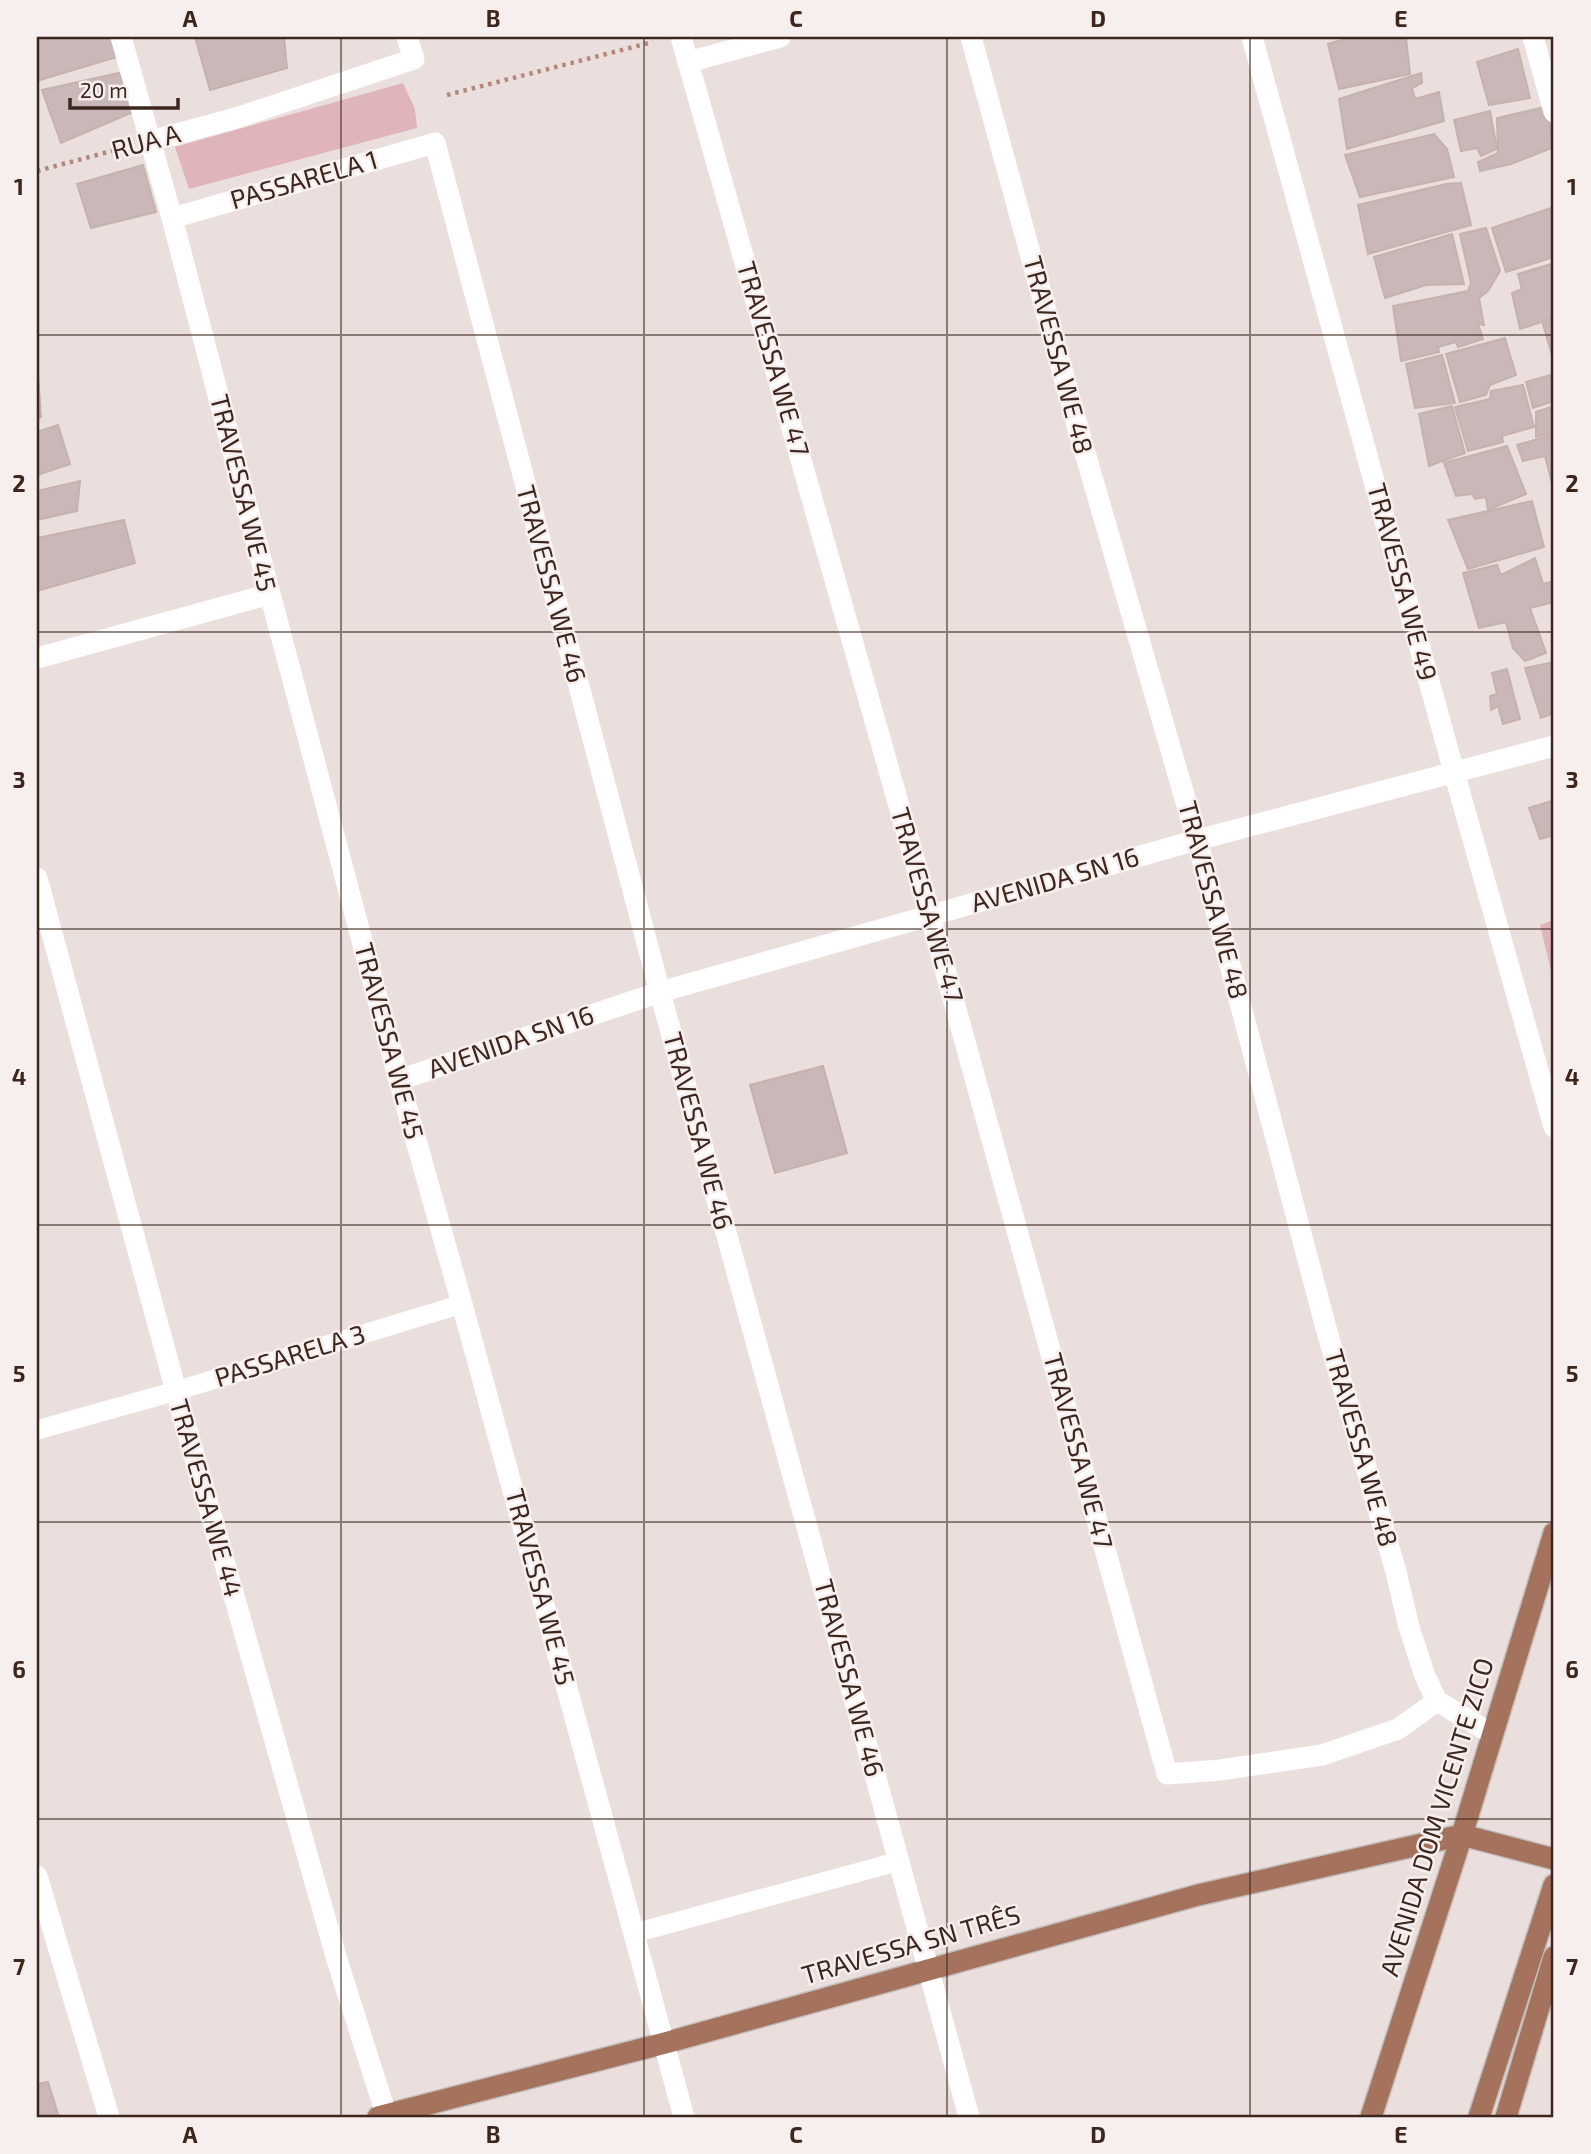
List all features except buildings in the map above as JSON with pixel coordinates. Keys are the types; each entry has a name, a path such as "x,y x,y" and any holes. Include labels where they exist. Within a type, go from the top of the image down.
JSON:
{"main road":[{"name":"AVENIDA DOM VICENTE ZICO","path":"1371,2117 1462,1835 1554,1533"},
{"name":"TRAVESSA SN TRÊS","path":"384,2117 665,2043 1198,1895 1462,1835"},
{"path":"1462,1835 1554,1859"},
{"path":"1479,2117 1554,1885"},
{"path":"1506,2117 1554,1957"}],"street":[{"name":"TRAVESSA WE 45","path":"121,37 172,218 399,1080 665,2043"},
{"name":"RUA A","path":"151,141 236,118 414,59 407,37"},
{"name":"TRAVESSA WE 47","path":"681,37 930,915 1167,1774 1220,1770 1322,1755 1398,1729 1437,1701"},
{"path":"688,62 780,37"},
{"name":"TRAVESSA WE 48","path":"971,37 1079,432 1198,840 1326,1328 1396,1572 1409,1627 1425,1676 1437,1701"},
{"name":"TRAVESSA WE 49","path":"1252,37 1554,1127"},
{"path":"1533,37 1554,112"},
{"name":"PASSARELA 1","path":"172,218 435,143"},
{"name":"TRAVESSA WE 46","path":"435,143 660,992 969,2117"},
{"path":"37,658 270,594"},
{"name":"AVENIDA SN 16","path":"399,1080 660,992 1198,840 1554,746"},
{"name":"TRAVESSA WE 44","path":"37,878 176,1391 384,2117"},
{"path":"1437,1701 1492,1734"},
{"path":"37,1876 109,2117"},
{"path":"665,2043 684,2117"}],"lane":[{"name":"PASSARELA 3","path":"37,1430 176,1391 462,1304"},
{"path":"635,1933 900,1861"}],"path":[{"path":"447,95 658,40"},
{"name":"RUA A","path":"37,171 151,141"}],"shaded area":[{"path":"403,83 415,109 417,128 189,189 175,147"},
{"path":"1554,920 1554,983 1540,925"}]}
